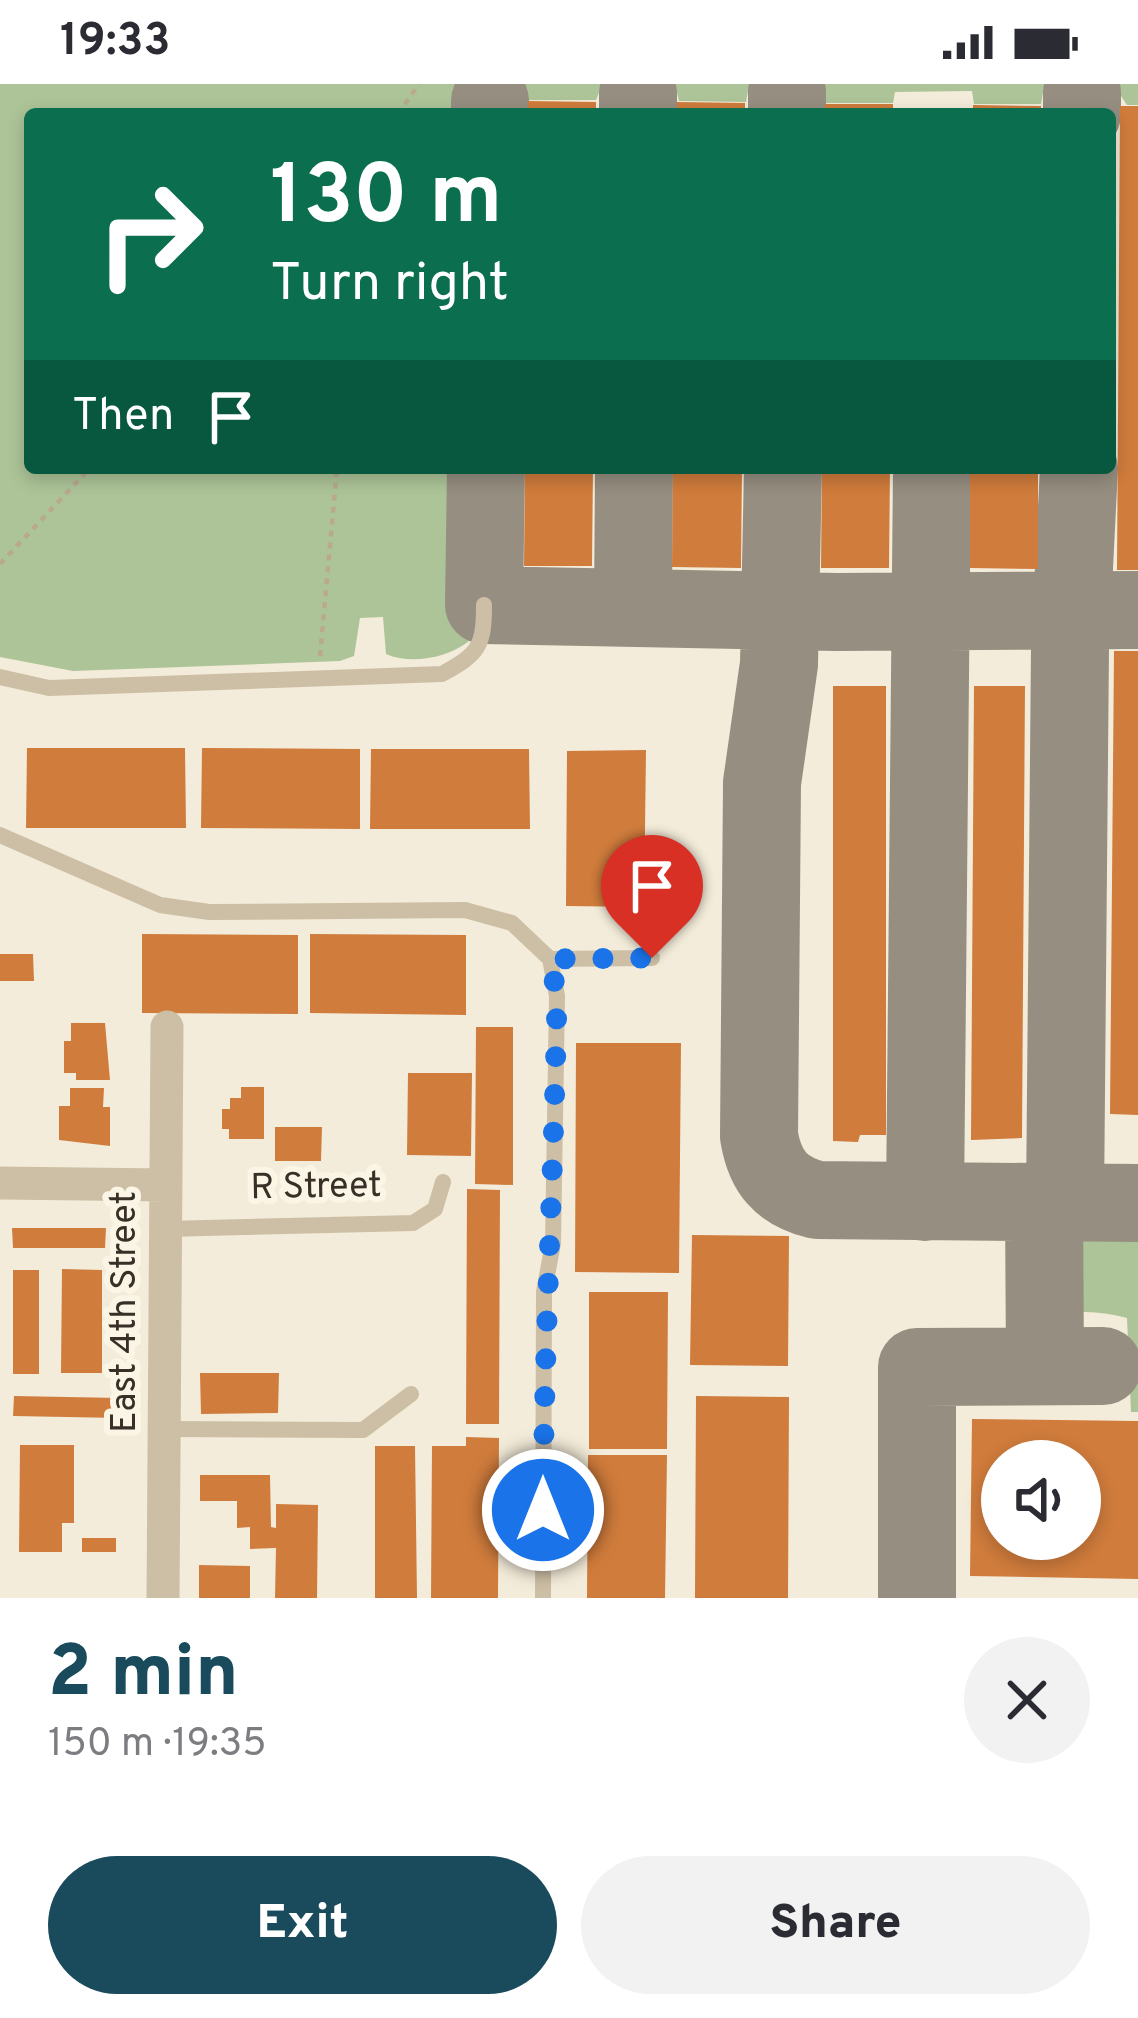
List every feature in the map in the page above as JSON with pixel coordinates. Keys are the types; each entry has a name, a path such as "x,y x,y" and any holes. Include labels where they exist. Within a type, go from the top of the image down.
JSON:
{"street":[{"name":"East 4th Street","path":"163,1598 167,1027"},
{"path":"0,1183 166,1185"}],"lane":[{"path":"0,677 50,688 442,674 467,661 484,639 484,605"},
{"path":"0,835 160,905 209,912 465,910 512,923 550,959 557,996 553,1243 544,1292 543,1598"},
{"path":"550,959 652,958"},
{"name":"R Street","path":"166,1228 400,1225 435,1208 443,1182"},
{"path":"164,1429 363,1430 411,1394"}],"path":[{"path":"0,564 84,474"},
{"path":"319,680 336,474"}],"green space":[{"path":"0,84 1138,84 1138,105 1127,105 1119,93 1043,93 1041,104 974,104 972,91 895,92 893,103 825,103 821,90 748,91 746,102 679,101 677,93 600,90 596,100 478,100 477,108 24,108 24,474 472,474 471,625 468,642 428,658 386,654 383,617 360,618 354,656 340,661 73,671 0,657"},
{"path":"1085,1233 1138,1234 1138,1412 1131,1412 1127,1318 1072,1310 1063,1295 1062,1252"}],"building":[{"path":"528,101 596,102 596,108 528,108"},
{"path":"677,102 745,103 745,108 676,108"},
{"path":"825,104 893,104 893,108 825,108"},
{"path":"973,105 1041,106 1041,108"},
{"path":"1120,106 1138,106 1138,570 1117,570"},
{"path":"525,474 593,474 592,566 524,566"},
{"path":"673,474 742,474 741,568 672,567"},
{"path":"822,474 890,474 889,568 821,568"},
{"path":"970,474 1038,474 1038,569 970,568"},
{"path":"1114,651 1138,651 1138,1115 1110,1114"},
{"path":"833,686 886,686 886,1135 860,1135 858,1142 833,1141"},
{"path":"974,686 1025,686 1022,1138 971,1140"},
{"path":"27,748 185,748 186,828 26,828"},
{"path":"202,748 360,749 360,829 201,828"},
{"path":"371,749 529,749 530,829 370,829"},
{"path":"646,750 644,907 566,906 567,751"},
{"path":"142,934 298,935 298,1014 142,1013"},
{"path":"310,934 466,935 466,1015 310,1013"},
{"path":"0,954 33,954 34,981 0,981"},
{"path":"71,1023 105,1023 110,1080 76,1080 76,1073 64,1073 64,1041 71,1041"},
{"path":"476,1027 513,1027 513,1185 475,1184"},
{"path":"576,1043 681,1043 679,1273 575,1272"},
{"path":"408,1073 472,1073 471,1156 407,1155"},
{"path":"241,1087 264,1087 264,1139 229,1139 229,1129 222,1129 222,1109 230,1109 230,1098 241,1098"},
{"path":"70,1088 104,1088 103,1107 110,1107 110,1146 59,1140 59,1106 70,1106"},
{"path":"275,1127 322,1127 321,1161 275,1161"},
{"path":"467,1189 500,1190 499,1424 466,1424"},
{"path":"12,1228 106,1228 105,1248 13,1248"},
{"path":"692,1235 789,1236 788,1366 690,1365"},
{"path":"62,1269 102,1270 102,1373 61,1373"},
{"path":"13,1270 39,1270 39,1374 13,1374"},
{"path":"589,1292 668,1292 667,1449 589,1449"},
{"path":"200,1373 279,1373 278,1413 201,1414"},
{"path":"14,1396 120,1398 120,1418 13,1416"},
{"path":"696,1396 789,1397 788,1598 695,1598"},
{"path":"972,1419 1138,1421 1138,1579 970,1576"},
{"path":"466,1437 499,1438 498,1598 431,1598 432,1446 466,1446"},
{"path":"20,1445 74,1445 74,1523 62,1523 62,1552 19,1552"},
{"path":"375,1446 415,1446 417,1598 375,1598"},
{"path":"588,1455 667,1455 665,1598 587,1598"},
{"path":"200,1475 270,1475 271,1527 276,1528 276,1504 318,1505 317,1598 275,1598 276,1548 250,1549 250,1527 237,1528 237,1501 200,1501"},
{"path":"82,1538 116,1538 116,1552 82,1552"},
{"path":"199,1565 250,1566 250,1598 199,1598"}],"taxiway":[{"path":"787,92 787,108"},
{"path":"1082,93 1082,108"},
{"path":"638,94 638,108"},
{"path":"490,101 490,108"},
{"path":"486,474 484,605 837,612 1138,610"},
{"path":"633,607 634,474"},
{"path":"783,474 779,664 762,783 759,1136 770,1170 784,1185 817,1200 1138,1203"},
{"path":"925,1202 932,474"},
{"path":"1065,1203 1070,647 1079,474"},
{"path":"1044,1203 1045,1366"},
{"path":"917,1598 917,1367 1103,1366"}],"route":[{"path":"543,1510 544,1292 553,1243 557,996 550,959 652,958"}]}
